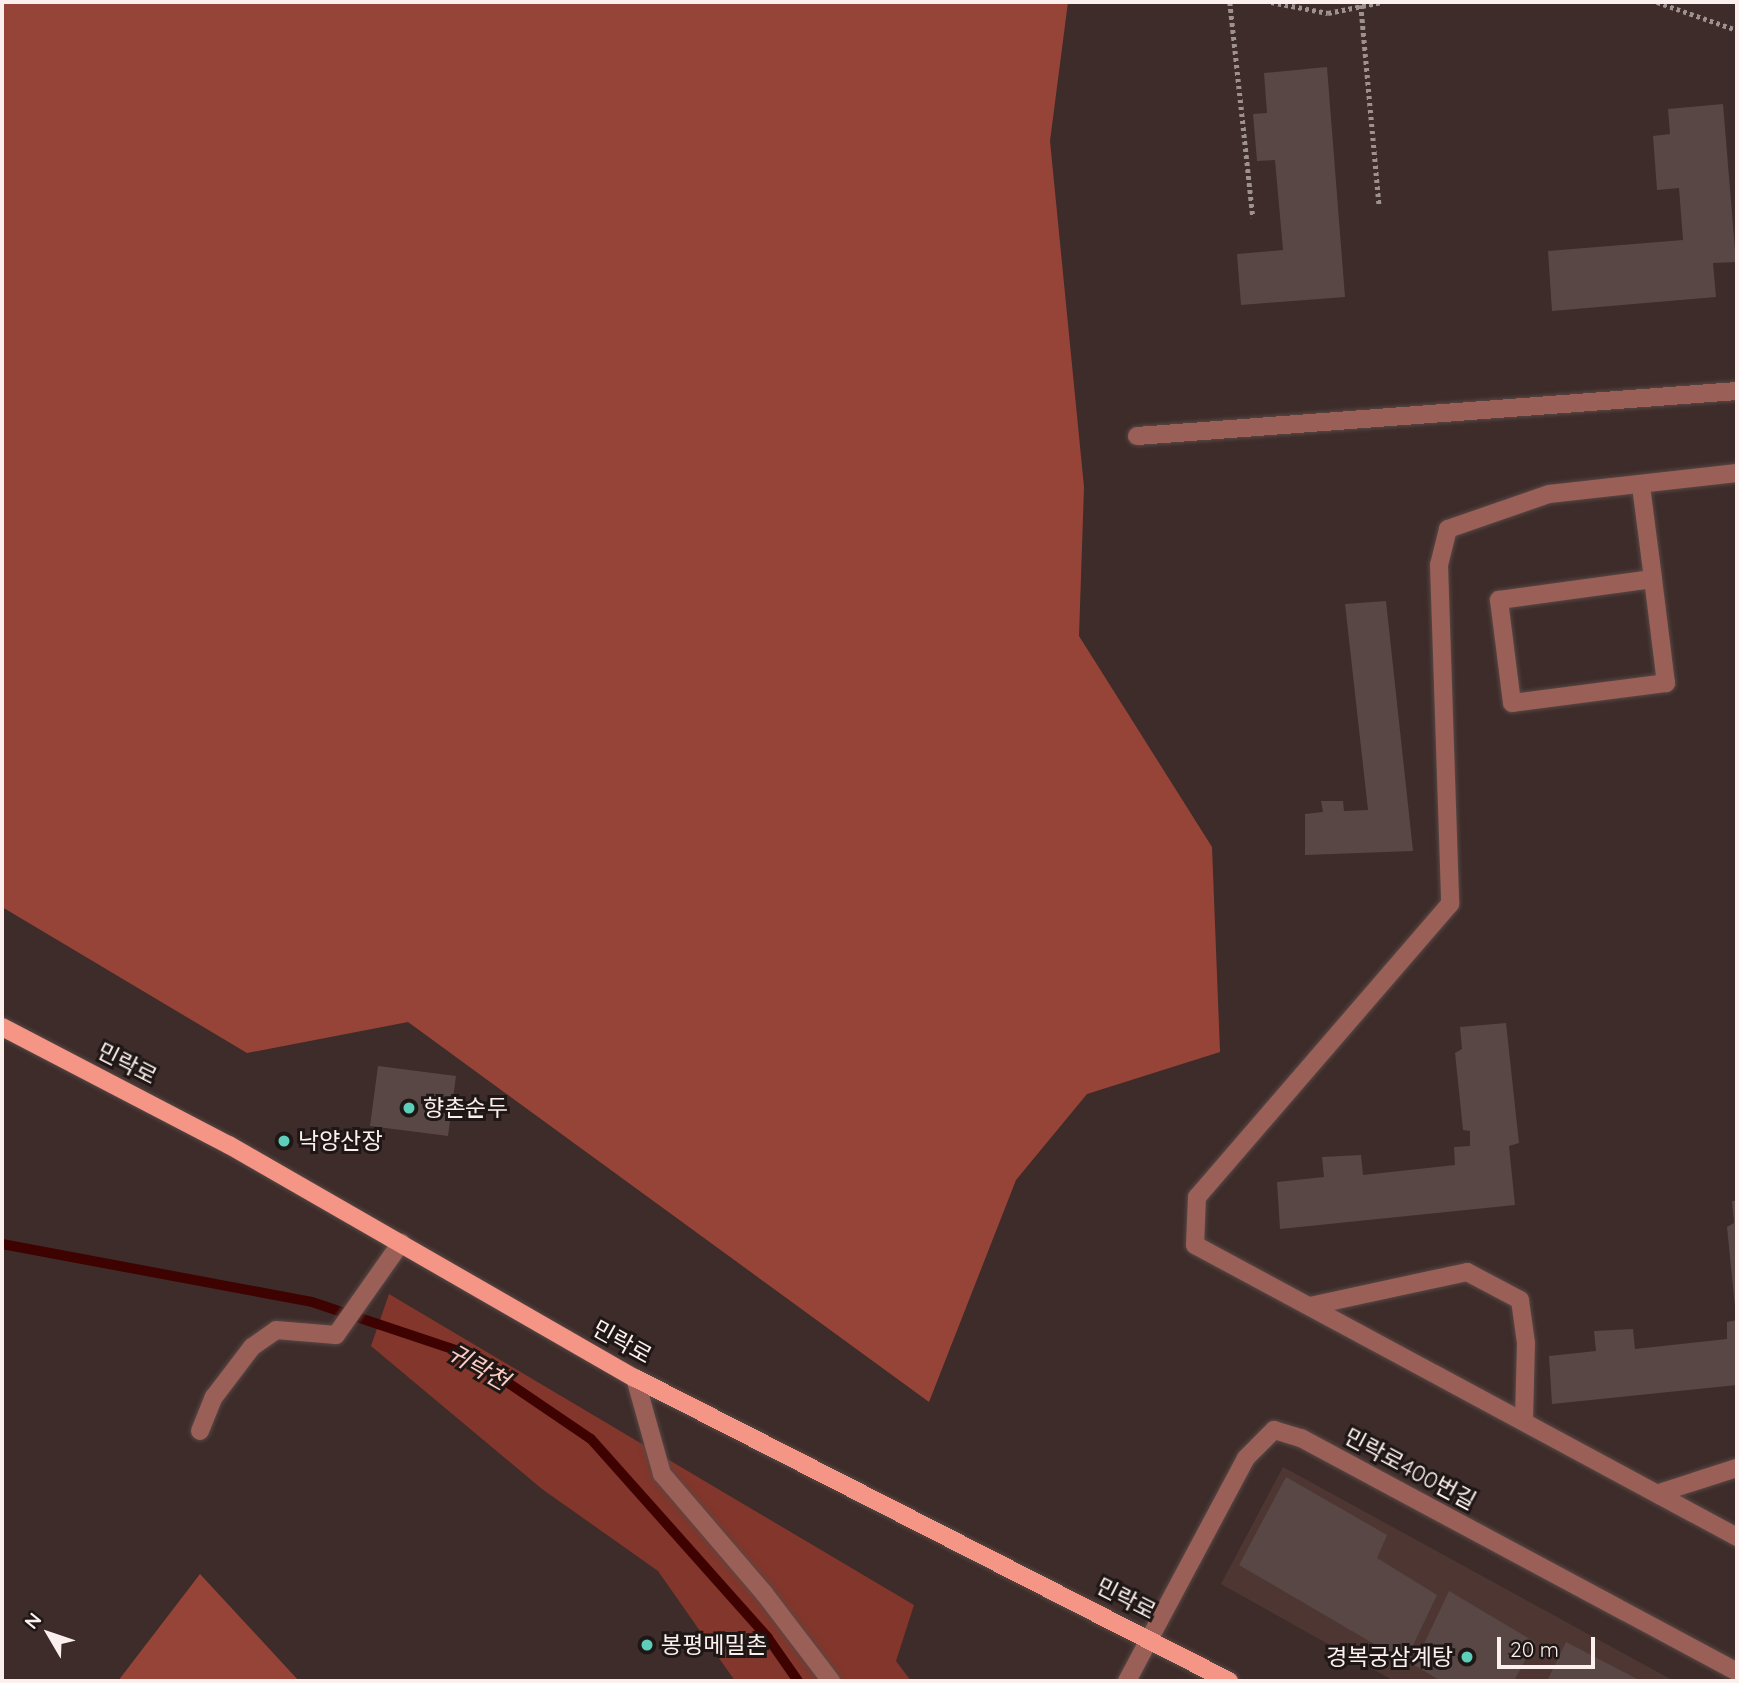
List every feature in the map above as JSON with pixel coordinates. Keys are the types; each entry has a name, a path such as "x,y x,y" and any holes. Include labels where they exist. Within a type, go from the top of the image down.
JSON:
{"main road":[{"name":"민락로","path":"2,1027 229,1145 635,1378 1229,1681"}],"street":[{"path":"1138,436 1737,391"},
{"path":"1737,473 1641,486 1549,494 1448,529 1439,565 1450,904 1197,1197 1195,1245 1659,1493 1737,1538"},
{"path":"1641,486 1653,579 1666,683 1512,704 1499,600 1653,579"},
{"path":"200,1431 214,1397 252,1347 276,1330 336,1335 401,1243"},
{"path":"1310,1306 1467,1272 1520,1300 1526,1343 1524,1421"},
{"path":"635,1378 662,1474 764,1593 831,1681"},
{"name":"민락로400번길","path":"1150,1639 1246,1458 1274,1430 1301,1438 1737,1672"},
{"path":"1659,1493 1737,1468"},
{"path":"1127,1681 1150,1639"}],"path":[{"path":"1230,2 1253,218"},
{"path":"1270,2 1328,13 1382,2"},
{"path":"1657,2 1737,30"},
{"path":"1361,5 1379,204"}],"shaded area":[{"path":"2,2 1068,2 1050,141 1084,487 1079,636 1212,847 1220,1052 1087,1094 1016,1180 929,1402 408,1022 247,1053 2,907"},
{"path":"389,1294 914,1605 896,1661 911,1681 735,1681 658,1571 542,1489 371,1346"},
{"path":"1283,1467 1674,1681 1394,1681 1221,1584"},
{"path":"200,1574 299,1681 118,1681"}],"building":[{"path":"1327,67 1345,297 1241,305 1237,254 1283,250 1275,160 1257,161 1253,114 1267,113 1264,73"},
{"path":"1723,104 1736,262 1713,263 1716,297 1552,311 1548,251 1683,240 1679,188 1657,190 1653,136 1670,134 1668,109"},
{"path":"1386,601 1413,851 1305,855 1305,814 1323,812 1321,801 1343,801 1344,811 1368,810 1345,604"},
{"path":"1506,1023 1519,1143 1509,1146 1515,1205 1280,1229 1277,1182 1324,1177 1322,1157 1361,1155 1363,1175 1455,1165 1454,1147 1470,1146 1470,1131 1463,1130 1455,1053 1462,1049 1460,1027"},
{"path":"378,1066 456,1076 448,1136 370,1126"},
{"path":"1732,1201 1737,1201 1735,1307 1727,1227 1734,1223"},
{"path":"1737,1320 1737,1385 1552,1404 1549,1356 1596,1351 1594,1331 1633,1329 1635,1349 1727,1339 1727,1322"},
{"path":"1286,1477 1387,1535 1377,1558 1437,1595 1405,1662 1239,1565"},
{"path":"1449,1591 1535,1642 1514,1681 1441,1681 1414,1665"},
{"path":"1566,1642 1641,1681 1547,1681"}],"waterway":[{"name":"귀락천","path":"2,1244 312,1302 464,1353 591,1439 768,1638 798,1681"}],"place":[{"name":"향촌순두","path":"409,1108"},
{"name":"낙양산장","path":"284,1141"},
{"name":"봉평메밀촌","path":"647,1645"},
{"name":"경복궁삼계탕","path":"1467,1657"}]}
